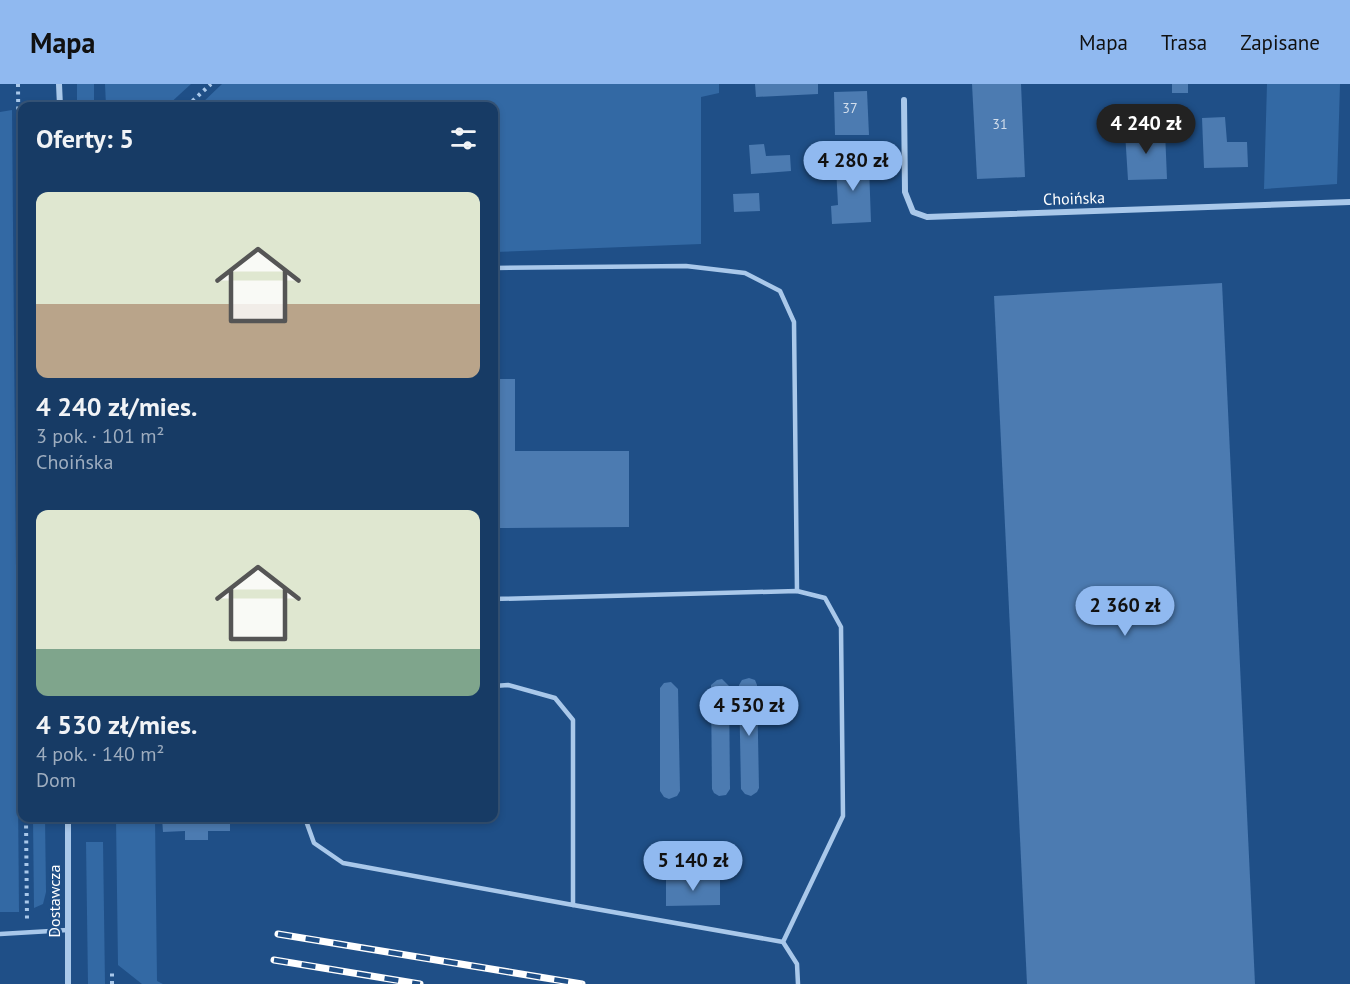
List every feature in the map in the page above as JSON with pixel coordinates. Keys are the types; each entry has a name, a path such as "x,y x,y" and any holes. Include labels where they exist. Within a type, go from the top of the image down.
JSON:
{"street":[{"path":"59,84 60,102"},
{"name":"Choińska","path":"904,100 905,192 913,212 927,217 1350,202"},
{"name":"Dostawcza","path":"68,822 68,984"}],"lane":[{"path":"498,268 686,266 745,273 780,291 794,322 797,591"},
{"path":"498,599 797,591 825,598 841,627 843,816 783,942"},
{"path":"498,686 508,685 555,698 573,720 573,905"},
{"path":"306,822 314,843 343,863 783,942 797,964 798,984"},
{"path":"0,934 68,930"}],"path":[{"path":"18,84 18,102"},
{"path":"191,102 211,84"},
{"path":"26,822 27,933"},
{"path":"112,970 112,984"}],"shaded area":[{"path":"77,84 94,84 94,102 77,102"},
{"path":"105,84 191,84 171,102 106,102"},
{"path":"222,84 719,84 719,93 701,97 701,244 498,252 498,102 203,102"},
{"path":"1267,84 1340,84 1337,184 1264,189"},
{"path":"12,110 19,912 0,912 0,112"},
{"path":"33,822 45,822 46,892 43,904 34,908"},
{"path":"116,822 155,822 157,981 163,984 142,984 118,965"},
{"path":"86,842 103,842 105,984 88,984"}],"building":[{"path":"755,84 818,84 818,94 756,97"},
{"path":"972,84 1021,84 1025,177 977,179"},
{"path":"1172,84 1188,84 1188,93 1172,93"},
{"path":"867,91 869,135 835,135 834,92"},
{"path":"1225,117 1227,142 1247,142 1248,167 1204,168 1202,118"},
{"path":"1165,131 1167,179 1128,180 1125,132"},
{"path":"764,144 766,156 790,155 791,171 751,174 749,145"},
{"path":"844,152 861,152 861,165 869,166 871,222 832,224 831,206 838,205 836,167 845,166"},
{"path":"759,193 760,211 734,212 733,194"},
{"path":"1222,283 1255,984 1027,984 994,296"},
{"path":"498,379 515,379 515,451 629,451 629,527 498,528"},
{"path":"749,678 755,680 757,685 759,788 751,796 745,794 741,789 739,685 742,680"},
{"path":"722,679 729,686 730,789 726,795 719,796 712,789 711,685"},
{"path":"671,682 678,689 680,791 677,796 669,799 664,797 660,791 660,688 664,683"},
{"path":"162,822 230,822 230,831 208,831 208,840 185,840 185,831 163,832"},
{"path":"720,879 720,905 666,906 666,880"}],"railway":[{"path":"278,934 582,984"},
{"path":"274,960 420,984"}]}
